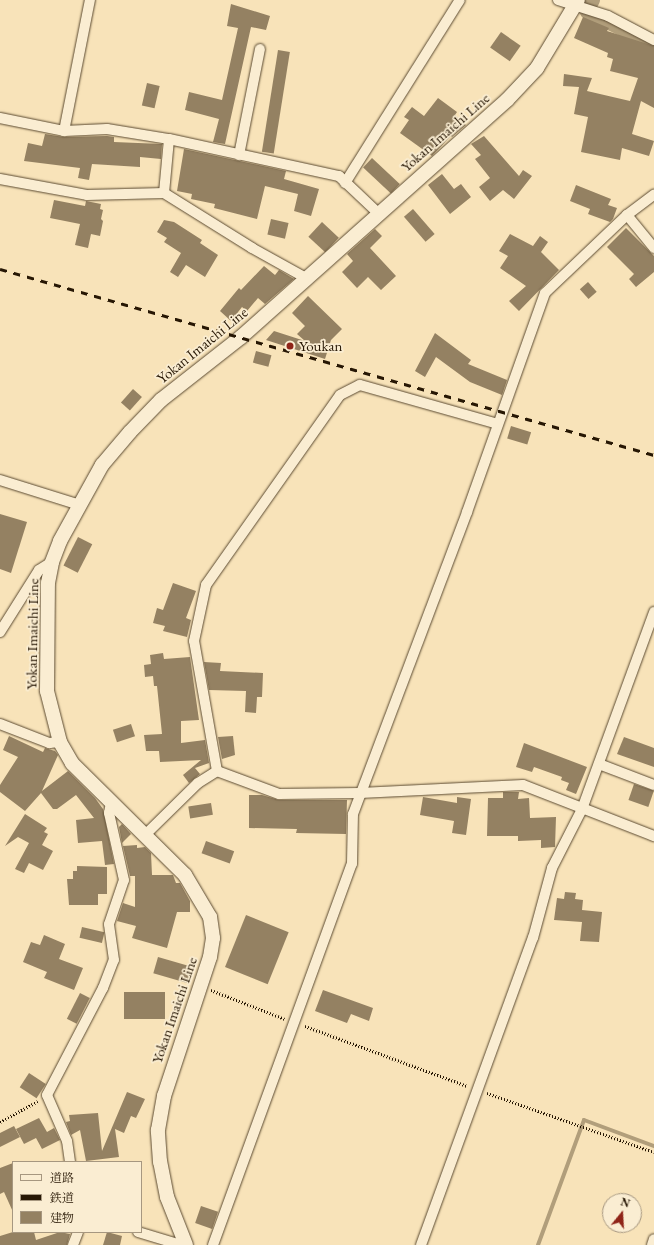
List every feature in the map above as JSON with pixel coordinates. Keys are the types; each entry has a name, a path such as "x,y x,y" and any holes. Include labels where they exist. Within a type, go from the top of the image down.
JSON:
{"main road":[{"name":"Yokan Imaichi Line","path":"186,1245 167,1197 160,1162 158,1130 164,1096 171,1070 202,987 213,938 210,917 185,875 72,763 60,742 50,711 47,691 48,584 52,562 60,541 102,465 140,421 161,400 241,337 308,279 378,213 507,100 537,68 576,3"}],"street":[{"path":"64,131 90,0"},
{"path":"345,183 460,0"},
{"path":"558,0 576,3 608,16 654,40"},
{"path":"239,155 260,49"},
{"path":"0,118 64,131 107,129 169,139 339,176 378,213"},
{"path":"164,194 169,139"},
{"path":"0,179 87,195 164,194 252,248 308,279"},
{"path":"213,1245 352,864 353,814 360,793 498,424 545,293 627,215 654,195"},
{"path":"627,215 654,248"},
{"path":"216,771 194,641 206,585 340,395 360,385 498,424"},
{"path":"0,480 80,505"},
{"path":"0,632 39,570 52,562"},
{"path":"421,1245 533,938 552,868 582,809 654,612"},
{"path":"0,724 49,743 60,742"},
{"path":"599,764 654,785"},
{"path":"216,771 280,794 360,793 523,785 654,836"},
{"path":"145,835 198,783 216,771"},
{"path":"70,1161 67,1141 47,1095 103,988 114,960 109,924 124,880 109,813 112,803"},
{"path":"73,1245 78,1233"},
{"path":"141,1233 181,1245"},
{"path":"652,1245 654,1239"}],"path":[{"path":"202,987 477,1090 654,1152"},
{"path":"0,1122 47,1095"}],"building":[{"path":"231,4 270,16 266,30 251,27 225,144 213,142 219,119 185,110 189,92 222,100 238,28 227,26"},
{"path":"583,17 609,28 607,31 654,46 654,108 641,101 632,134 654,141 649,156 622,148 620,160 581,152 588,117 574,114 579,87 563,86 564,74 592,78 587,91 630,101 638,78 610,71 613,59 607,57 608,53 574,38"},
{"path":"501,32 521,46 510,61 490,48"},
{"path":"278,50 290,52 274,154 262,152"},
{"path":"147,83 160,86 154,108 142,105"},
{"path":"438,98 457,112 455,115 466,125 452,137 451,136 432,156 400,133 409,120 404,117 412,107 424,116"},
{"path":"45,134 64,137 107,136 114,137 114,142 162,144 161,159 140,157 140,167 92,164 89,180 78,178 80,168 24,161 28,143 42,146"},
{"path":"484,136 519,176 523,170 532,176 514,199 503,190 490,201 479,187 490,178 475,159 481,155 471,144"},
{"path":"184,149 286,171 284,179 319,189 311,216 294,211 298,194 265,186 257,219 214,208 215,204 191,199 192,194 177,191"},
{"path":"372,158 400,184 391,193 363,168"},
{"path":"442,174 454,189 461,184 471,197 450,214 428,185"},
{"path":"576,185 611,199 608,205 617,208 613,219 610,222 588,214 590,209 570,201"},
{"path":"54,200 85,206 86,201 101,204 100,209 103,210 101,219 103,221 100,236 91,234 88,248 75,245 80,224 50,218"},
{"path":"413,209 435,234 426,242 404,217"},
{"path":"271,219 289,223 285,239 267,235"},
{"path":"164,220 174,222 202,240 200,243 218,255 205,277 186,265 178,277 170,272 181,253 164,242 167,238 157,232"},
{"path":"322,222 339,238 325,252 308,237"},
{"path":"626,228 654,256 654,272 636,287 629,279 634,274 607,247"},
{"path":"375,229 382,236 370,248 396,276 381,290 368,277 357,288 342,272 353,261 347,254"},
{"path":"510,234 533,246 540,236 548,242 541,252 559,270 519,311 509,301 526,286 500,268 508,256 499,251"},
{"path":"264,266 275,275 279,270 294,279 265,304 258,298 247,311 242,307 231,321 220,311 239,288 241,290"},
{"path":"588,282 597,292 589,299 580,289"},
{"path":"308,296 342,329 331,340 325,359 266,340 274,331 305,341 297,334 305,326 292,313"},
{"path":"435,333 471,360 468,364 507,380 502,395 470,382 436,357 425,377 415,371"},
{"path":"256,351 271,355 268,367 253,363"},
{"path":"133,389 142,397 130,410 121,402"},
{"path":"511,426 531,432 527,445 507,438"},
{"path":"0,514 27,522 11,573 0,569"},
{"path":"78,537 92,544 78,573 63,566"},
{"path":"173,583 196,591 186,618 191,620 187,637 163,631 165,626 153,623 157,608 163,610"},
{"path":"163,653 164,659 190,657 199,720 181,721 181,743 205,740 209,763 195,768 200,774 189,783 183,775 201,760 160,762 159,751 146,751 144,735 162,734 157,686 154,686 153,676 145,677 144,665 151,664 150,655"},
{"path":"204,662 221,663 220,671 263,673 262,697 257,697 256,713 245,712 246,691 209,690"},
{"path":"131,724 135,736 117,742 113,730"},
{"path":"9,736 43,752 45,748 55,751 58,755 42,791 68,771 95,798 103,809 114,864 105,865 102,841 78,843 76,820 94,818 76,795 57,809 53,809 41,793 25,811 0,792 0,785 18,757 3,750"},
{"path":"233,736 235,755 222,759 218,737"},
{"path":"624,737 654,748 654,767 617,754"},
{"path":"524,743 587,767 576,794 566,790 569,783 561,780 562,777 534,767 532,772 516,767"},
{"path":"634,784 654,791 648,807 628,800"},
{"path":"503,792 519,792 518,799 529,798 530,818 556,817 555,847 541,848 541,840 518,841 518,836 487,836 488,798 503,798"},
{"path":"249,795 262,795 279,800 347,800 346,834 296,833 297,829 249,828"},
{"path":"423,797 457,803 457,797 471,799 466,835 452,833 454,821 420,815"},
{"path":"211,803 213,815 190,818 188,807"},
{"path":"25,814 47,828 44,832 48,834 42,845 53,851 43,870 29,863 24,873 15,869 29,843 18,837 5,846"},
{"path":"122,824 131,834 122,843 119,827"},
{"path":"206,841 234,851 230,863 202,853"},
{"path":"137,845 137,848 145,847 151,853 152,875 173,875 176,883 180,883 190,901 190,912 177,912 167,948 132,938 136,926 117,921 123,903 135,907 135,876 130,876 123,846"},
{"path":"77,866 107,867 107,894 98,894 98,905 69,905 67,879 73,879 73,871 77,871"},
{"path":"565,892 576,893 575,899 583,900 582,910 602,912 599,942 580,941 582,922 554,920 557,898 564,899"},
{"path":"246,915 289,932 268,984 225,967"},
{"path":"82,927 104,932 102,943 80,938"},
{"path":"44,935 65,944 59,959 83,968 74,990 44,978 47,972 23,962 31,942 40,945"},
{"path":"158,957 192,967 187,983 153,973"},
{"path":"323,990 373,1008 369,1021 351,1014 347,1023 315,1011"},
{"path":"124,992 165,992 165,1019 124,1019"},
{"path":"80,993 90,998 77,1024 67,1019"},
{"path":"29,1073 46,1084 37,1098 20,1087"},
{"path":"127,1092 145,1099 136,1118 131,1116 124,1133 115,1129 119,1157 86,1161 80,1130 71,1135 66,1122 70,1121 69,1115 98,1113 102,1151"},
{"path":"39,1118 47,1132 54,1128 60,1140 42,1149 36,1138 24,1144 16,1129"},
{"path":"14,1126 20,1137 0,1147 0,1133"},
{"path":"12,1163 12,1210 4,1192 0,1194 0,1168"},
{"path":"201,1206 218,1212 212,1229 195,1223"},
{"path":"12,1232 34,1233 36,1240 57,1233 70,1234 67,1245 0,1245 0,1236"},
{"path":"107,1233 122,1236 120,1245 103,1245"}],"waterway":[{"path":"593,0 587,12 654,45"},
{"path":"538,1245 584,1120 654,1146"}],"railway":[{"path":"0,269 654,455"}],"place":[{"name":"Youkan","path":"290,346"}]}
